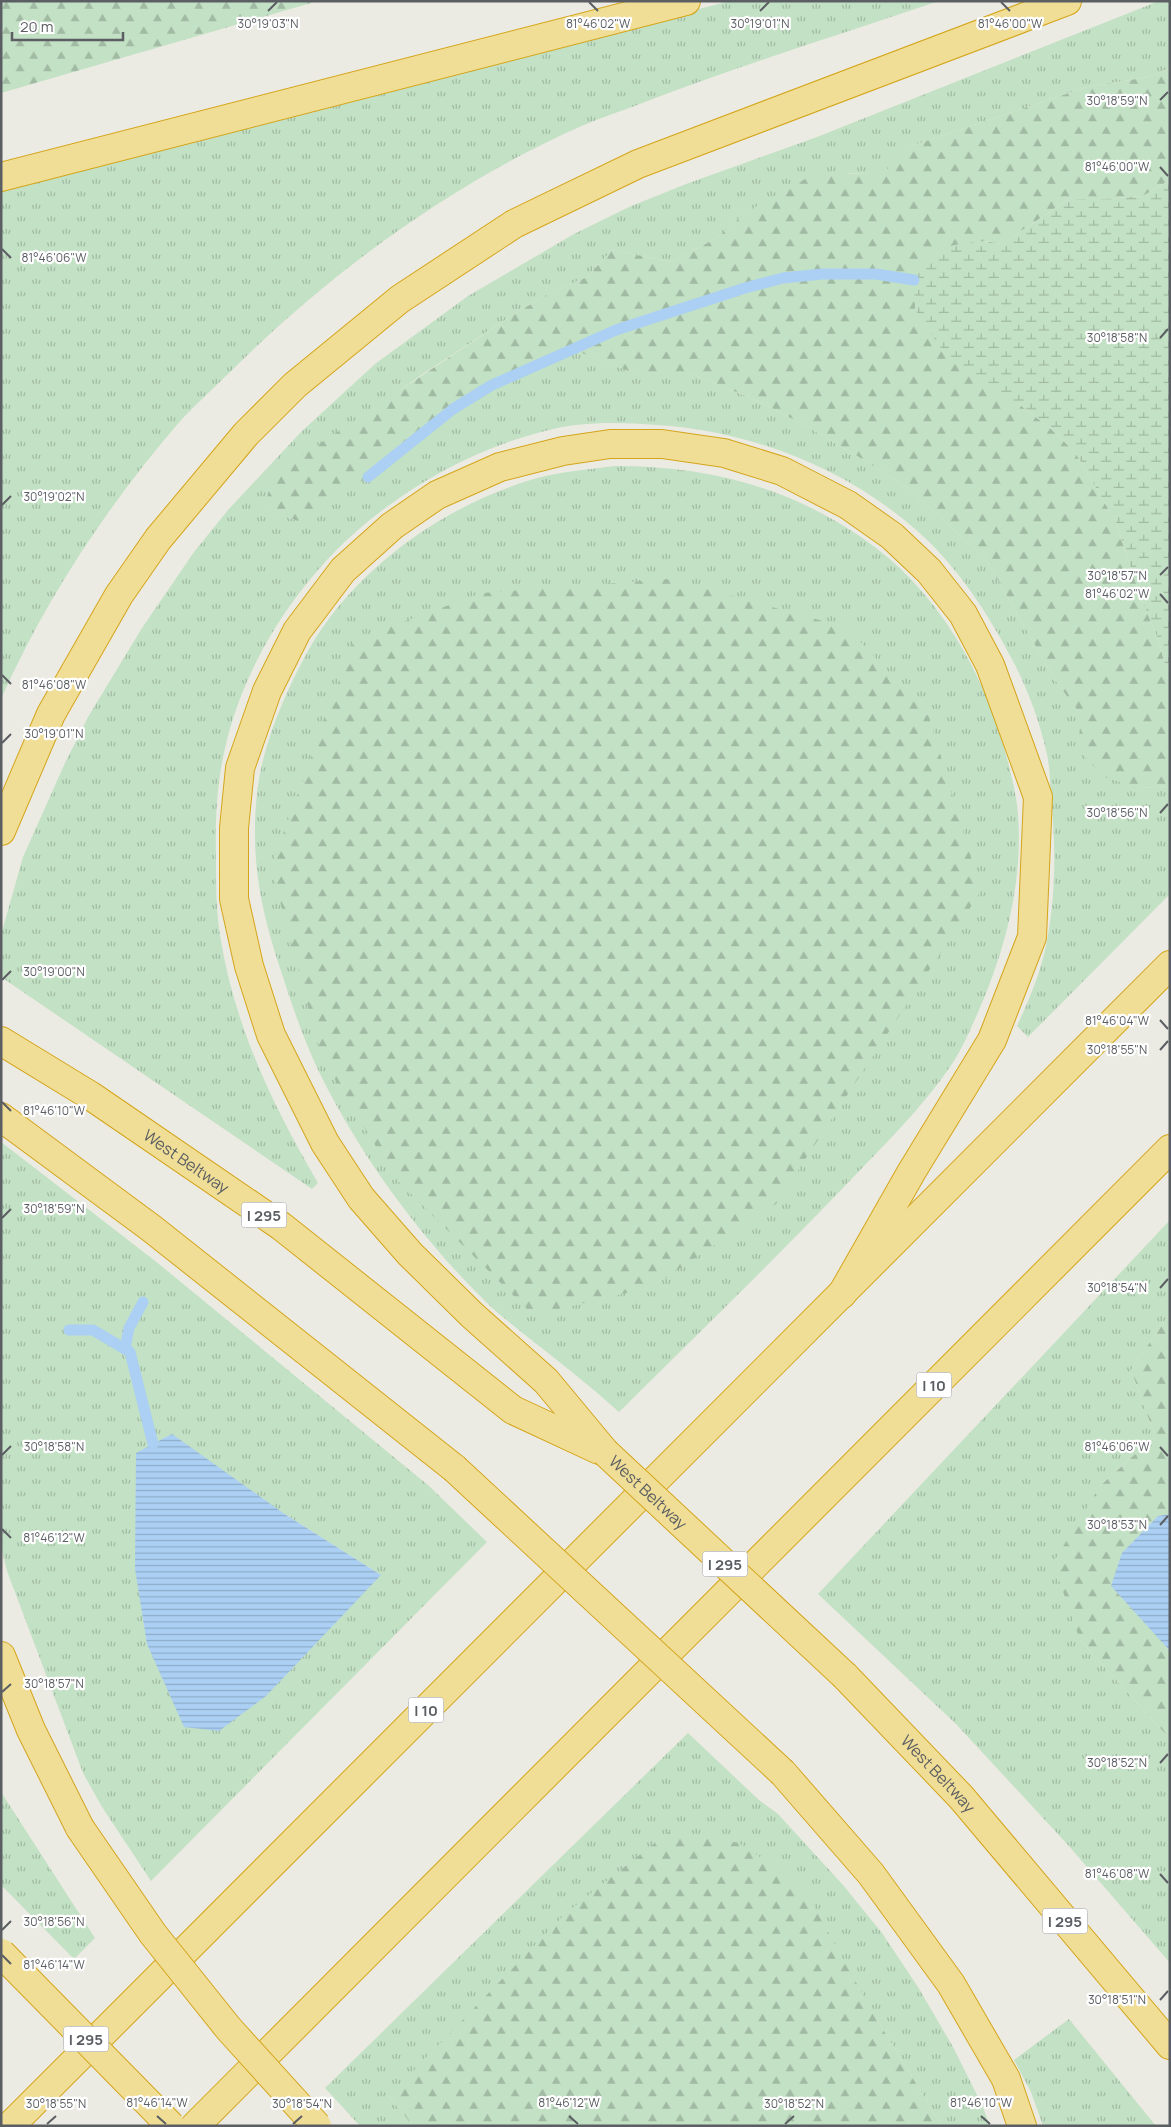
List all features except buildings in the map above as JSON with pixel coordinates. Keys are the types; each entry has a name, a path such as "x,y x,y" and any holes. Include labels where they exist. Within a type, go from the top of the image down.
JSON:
{"highway":[{"path":"1,177 686,1"},
{"path":"1,831 51,714 119,596 158,539 246,434 295,384 400,299 514,224 638,164 1067,1"},
{"path":"605,1452 546,1381 472,1315 410,1254 361,1198 324,1143 271,1035 248,966 234,899 234,828 240,768 266,691 297,631 343,570 392,526 437,495 500,467 563,451 610,444 662,444 724,453 782,471 848,505 892,536 929,571 963,614 990,665 1038,797 1032,937 992,1040 912,1170 842,1294"},
{"name":"I 10","path":"10,2126 1170,965"},
{"name":"West Beltway","path":"1,1041 91,1096 281,1226 513,1410 605,1452 845,1676 961,1798 1170,2045"},
{"path":"1,1117 151,1228 454,1468 783,1773 871,1874 951,1984 1006,2080 1022,2126"},
{"name":"I 10","path":"195,2126 1170,1149"},
{"path":"1,1656 31,1730 80,1828 153,1934 223,2022 317,2126"},
{"name":"I 295","path":"1,1953 171,2126"},
{"path":"201,2126 222,2099"}],"green space":[{"path":"1,1 318,1 1,93"},
{"path":"730,1 939,1 718,75 576,129 474,181 430,209 346,269 267,337 182,419 155,451 105,518 59,588 38,624 1,699 1,188"},
{"path":"1159,1 1170,1 1170,68 1148,77 1087,87 914,145 883,174 849,173 748,211 715,239 671,262 612,250 587,277 548,294 511,316 372,410 265,509 298,521 453,409 492,385 572,349 634,373 690,373 758,401 806,426 909,489 985,558 1055,680 1139,788 1170,786 1170,894 1028,1037 1017,1026 1041,967 1052,909 1054,834 1049,768 1043,739 1028,694 1014,663 982,608 944,557 914,528 886,506 826,470 760,444 726,435 643,424 601,423 572,425 545,431 475,455 411,490 371,519 322,565 280,620 262,650 247,681 235,712 226,744 219,786 216,842 219,930 227,973 246,1036 286,1126 318,1183 312,1189 1,977 1,935 23,857 88,717 142,628 194,552 228,510 301,432 375,364 468,296 574,234 629,207 686,184 817,137"},
{"path":"1170,68 1170,180 1143,196 1069,199 1002,244 984,241 1019,404 1050,428 1075,452 1116,522 1140,596 1159,641 1165,665 1170,670 1170,786 1139,788 1104,777 1078,750 1081,715 1055,680 985,558 909,489 806,426 758,401 690,373 634,373 571,349 492,385 453,409 368,477 298,521 264,509 273,475 511,316 548,294 587,277 612,250 671,262 715,239 748,211 814,174 883,173 914,145 1087,87 1148,77"},
{"path":"1170,180 1170,670 1165,665 1159,641 1140,596 1116,522 1075,452 1050,428 1019,404 976,379 939,346 915,309 914,280 931,256 954,245 984,241 1002,244 1069,199 1143,196"},
{"path":"615,466 649,467 713,475 744,482 774,492 804,504 833,519 889,558 936,608 955,636 987,697 999,729 1013,781 1019,840 1015,890 1005,939 989,987 952,1064 914,1113 885,1144 815,1217 619,1412 585,1382 495,1311 462,1277 416,1224 355,1137 321,1076 290,1000 263,907 256,863 255,841 255,817 260,774 276,718 309,649 329,618 353,590 380,564 410,540 442,519 476,501 510,487 545,476"},
{"path":"671,579 848,628 929,717 981,891 776,1204 652,1287 533,1315 395,1178 321,1056 271,867 354,640 482,593"},
{"path":"1,1142 154,1260 429,1486 487,1542 151,1881 102,1807 83,1773 7,1571 1,1547","holes":["136,1453 283,1513 381,1575"]},
{"path":"1170,1220 1170,1313 1131,1370 1155,1436 1100,1486 1080,1640 1170,1739 1170,1963 1068,1845 956,1724 818,1594"},
{"path":"1170,1313 1170,1514 1158,1516 1166,1647 1170,1651 1170,1739 1080,1640 1053,1563 1100,1486 1155,1436 1131,1370"},
{"path":"688,1733 759,1800 778,1814 843,1885 882,1933 918,1987 953,2047 982,2105 990,2126 942,2126 876,2018 389,2096 413,2126 360,2126 325,2088"},
{"path":"1,1792 95,1938 74,1959 1,1885"},
{"path":"670,1831 739,1843 802,1885 876,2018 942,2126 413,2126 389,2096 566,1913"},
{"path":"1069,2019 1156,2126 1043,2126 1031,2092 1014,2060"}],"water":[{"path":"172,1434 283,1513 381,1575 266,1696 219,1731 184,1727 147,1644 135,1569 136,1453"},
{"path":"1170,1514 1170,1651 1111,1586 1122,1553 1158,1516"}],"waterway":[{"path":"368,477 453,409 492,385 616,330 745,288 783,278 822,274 876,274 914,280"},
{"path":"125,1349 129,1328 143,1302"},
{"path":"69,1330 93,1330 130,1352 153,1444"}]}
